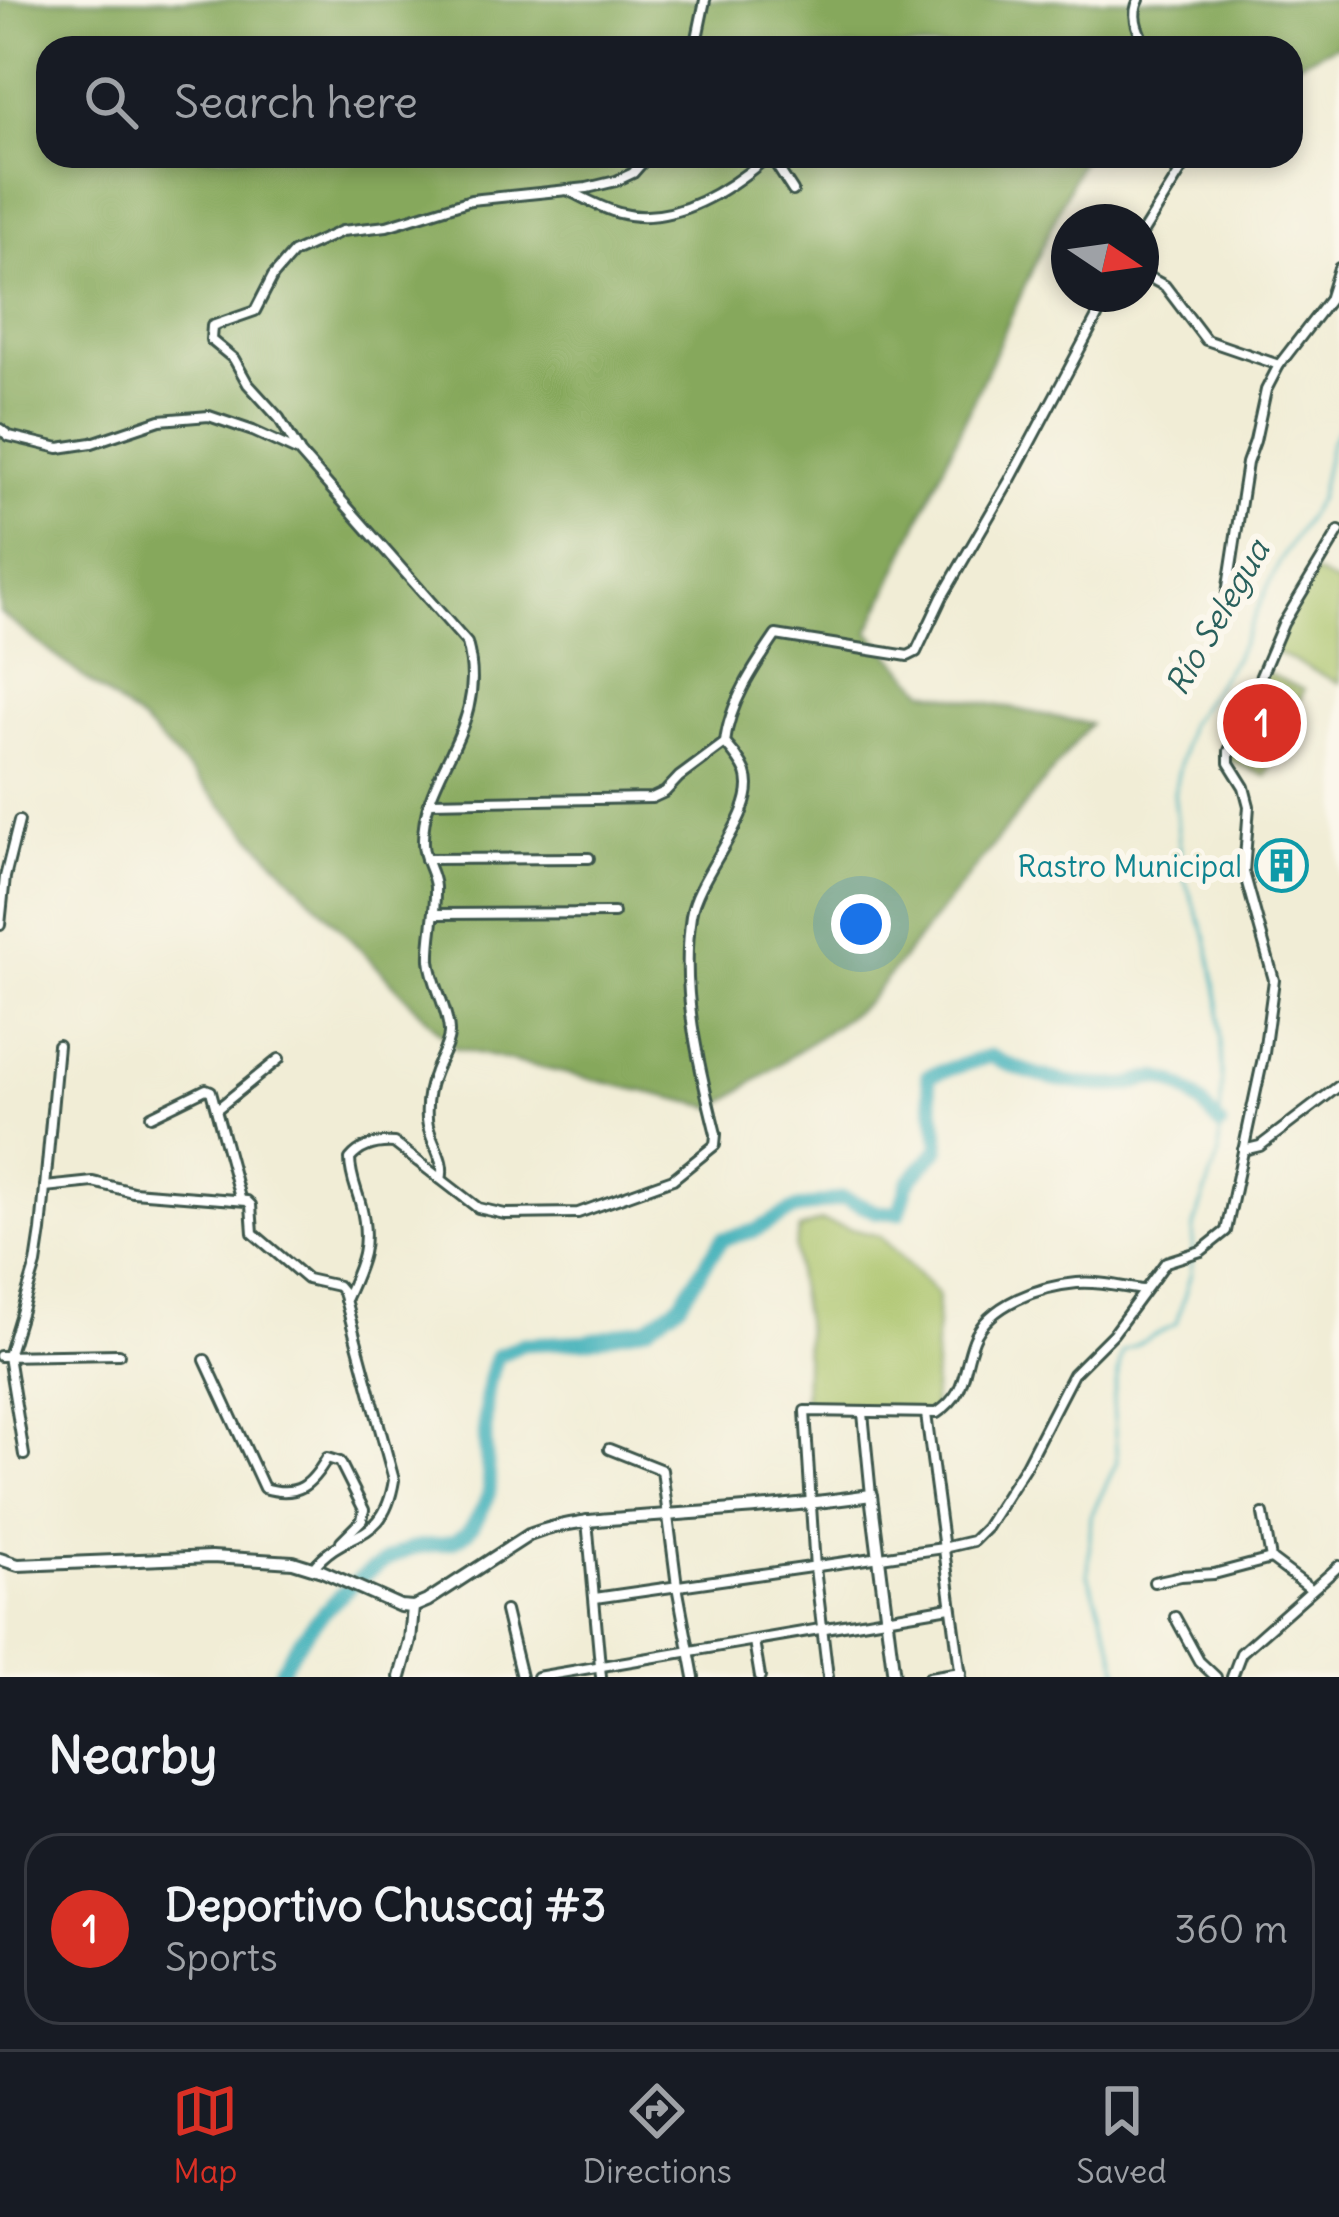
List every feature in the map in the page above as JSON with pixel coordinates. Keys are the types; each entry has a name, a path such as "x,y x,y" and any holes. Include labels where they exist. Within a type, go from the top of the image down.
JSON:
{"main road":[{"path":"0,1559 18,1565 212,1557 293,1562 413,1607 547,1528 587,1520 871,1495 894,1677"},
{"path":"400,1677 413,1607"}],"street":[{"path":"698,36 705,0"},
{"path":"1139,0 1135,20 1141,36"},
{"path":"441,1179 443,1164 429,1137 427,1120 431,1081 449,1030 430,960 436,914 434,880 422,849 430,802 469,714 473,676 467,643 299,452 235,359 212,340 212,326 255,311 273,276 293,254 342,231 387,226 471,200 587,188 616,181 637,168"},
{"path":"565,189 620,213 647,216 675,212 718,192 752,168"},
{"path":"778,168 793,191"},
{"path":"1159,206 1183,168"},
{"path":"1224,613 1247,463 1266,389 1279,364 1329,300 1339,268"},
{"path":"1159,283 1206,340 1279,364"},
{"path":"430,802 652,799 725,742 727,724 743,690 776,634 908,656 916,652 1099,312"},
{"path":"0,429 9,436 59,448 92,443 160,420 209,416 299,452"},
{"path":"596,1598 973,1541 1026,1466 1073,1374 1113,1334 1166,1262 1201,1251 1226,1231 1264,1053 1274,980 1244,872 1249,806 1228,751 1282,624 1339,532"},
{"path":"345,1300 367,1248 350,1159 379,1142 394,1143 478,1208 505,1214 578,1213 674,1179 715,1144 698,1064 688,980 692,912 714,861 744,811 748,793 748,776 725,742"},
{"path":"0,926 5,878 19,821"},
{"path":"426,859 589,858"},
{"path":"436,914 614,913"},
{"path":"24,1455 4,1356 35,1264 58,1045"},
{"path":"217,1109 280,1059"},
{"path":"1243,1150 1261,1146 1339,1086"},
{"path":"151,1115 211,1090 240,1198"},
{"path":"45,1187 93,1182 134,1192 240,1198 250,1205 253,1233 307,1279 338,1286 394,1480 380,1522 328,1552"},
{"path":"828,1677 814,1568 805,1411 938,1413 959,1393 974,1337 1000,1307 1078,1283 1143,1290"},
{"path":"4,1356 119,1354"},
{"path":"205,1360 264,1488 285,1491 307,1486 327,1458 340,1462 364,1510 362,1520 317,1569"},
{"path":"863,1413 871,1495"},
{"path":"926,1414 961,1675 928,1677"},
{"path":"609,1449 662,1470 694,1677"},
{"path":"1263,1514 1271,1559 1310,1589"},
{"path":"587,1520 600,1672"},
{"path":"1154,1582 1214,1574 1271,1559"},
{"path":"1232,1677 1241,1653 1339,1565"},
{"path":"538,1677 600,1672 950,1607"},
{"path":"505,1610 521,1677"},
{"path":"1175,1617 1199,1660 1216,1677"},
{"path":"754,1641 760,1677"}],"green space":[{"path":"0,0 1339,0 1339,44 1303,60 1303,36 36,36 36,168 1078,168 1062,204 1051,204 1051,228 869,632 925,691 1090,724 867,1003 716,1108 455,1048 143,723 0,613"},
{"path":"1310,570 1339,585 1339,683 1271,650"},
{"path":"1258,669 1304,690 1266,776 1220,755"},
{"path":"821,1221 880,1236 938,1295 933,1414 804,1408 806,1333 795,1247 799,1229"}],"waterway":[{"name":"Río Selegua","path":"1120,1677 1088,1575 1091,1516 1117,1462 1113,1401 1122,1352 1176,1324 1191,1273 1194,1226 1219,1154 1219,1003 1207,938 1183,876 1174,793 1188,725 1235,658 1280,561 1319,498 1330,444 1339,428"},
{"name":"Río Selegua","path":"278,1677 316,1621 369,1572 407,1550 458,1539 473,1525 489,1492 486,1405 497,1356 523,1344 587,1341 647,1327 680,1303 722,1239 754,1231 793,1210 843,1198 877,1212 899,1213 908,1183 939,1148 928,1076 990,1056 1073,1083 1126,1085 1162,1079 1187,1091 1220,1125"}],"place":[{"name":"Deportivo Chuscaj #3","path":"1262,723"},
{"name":"Rastro Municipal","path":"1281,866"}]}
